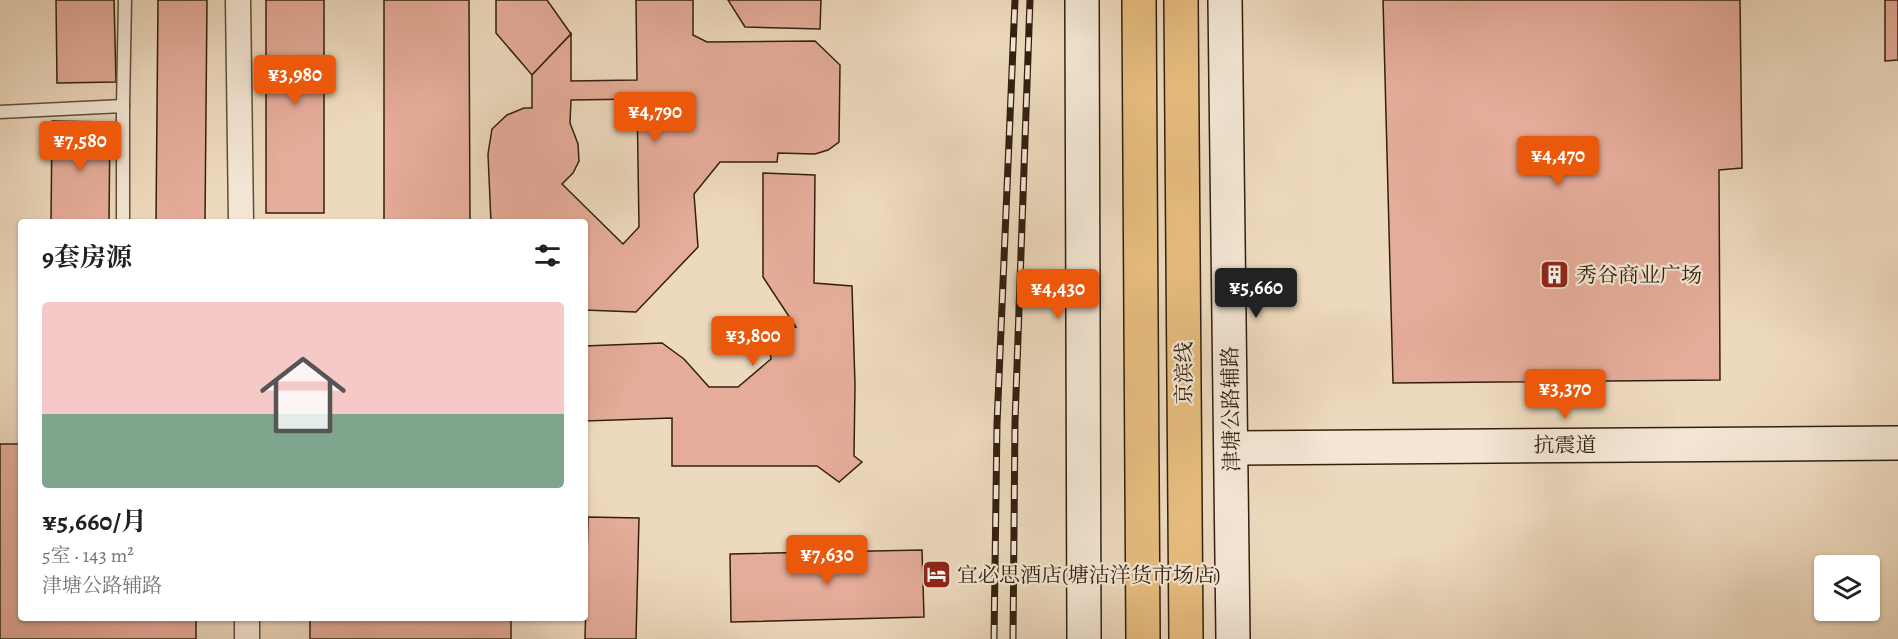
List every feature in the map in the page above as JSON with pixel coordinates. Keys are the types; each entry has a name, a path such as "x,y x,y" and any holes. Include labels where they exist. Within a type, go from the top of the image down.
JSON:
{"highway":[{"name":"京滨线","path":"1139,0 1143,639"},
{"name":"京滨线","path":"1181,0 1186,639"}],"main road":[{"path":"1082,0 1084,639"},
{"name":"津塘公路辅路","path":"1226,0 1233,639"},
{"name":"抗震道","path":"1232,448 1898,443"}],"street":[{"path":"238,0 241,219"},
{"path":"247,621 247,639"}],"lane":[{"path":"123,219 125,0"},
{"path":"0,112 123,106"}],"building":[{"path":"56,0 114,0 116,82 57,83"},
{"path":"158,0 207,0 205,219 156,219"},
{"path":"266,0 324,0 324,213 266,213"},
{"path":"384,0 469,0 470,219 384,219"},
{"path":"496,0 547,0 571,34 532,75 496,33"},
{"path":"636,0 693,0 693,35 707,42 815,41 840,65 839,142 828,150 815,154 778,153 777,162 720,162 694,194 698,247 636,312 588,310 588,219 491,219 488,154 492,129 507,115 524,108 532,108 532,75 571,34 571,81 637,80","holes":["637,99 639,227 623,244 562,184 573,173 579,161 578,144 570,123 571,100"]},
{"path":"728,0 821,0 820,29 745,27"},
{"name":"秀谷商业广场","path":"1383,0 1740,0 1742,168 1719,170 1720,380 1393,383"},
{"path":"1885,0 1898,0 1898,60 1885,61"},
{"path":"52,121 110,122 109,219 51,219"},
{"path":"763,173 815,175 814,283 852,286 855,385 854,456 862,462 839,482 817,466 672,466 672,418 588,421 588,346 662,343 684,359 709,387 738,387 771,359 768,336 777,328 796,327 763,277"},
{"path":"0,444 18,444 18,621 196,621 196,639 0,639"},
{"path":"588,517 639,518 636,639 585,639 585,621 588,621"},
{"path":"922,550 924,617 731,622 730,554"},
{"path":"310,621 511,621 511,639 310,639"}],"railway":[{"path":"994,639 997,424 1015,0"},
{"path":"1013,639 1015,422 1030,0"}],"place":[{"name":"秀谷商业广场","path":"1555,275"},
{"name":"宜必思酒店(塘沽洋货市场店)","path":"936,575"}]}
